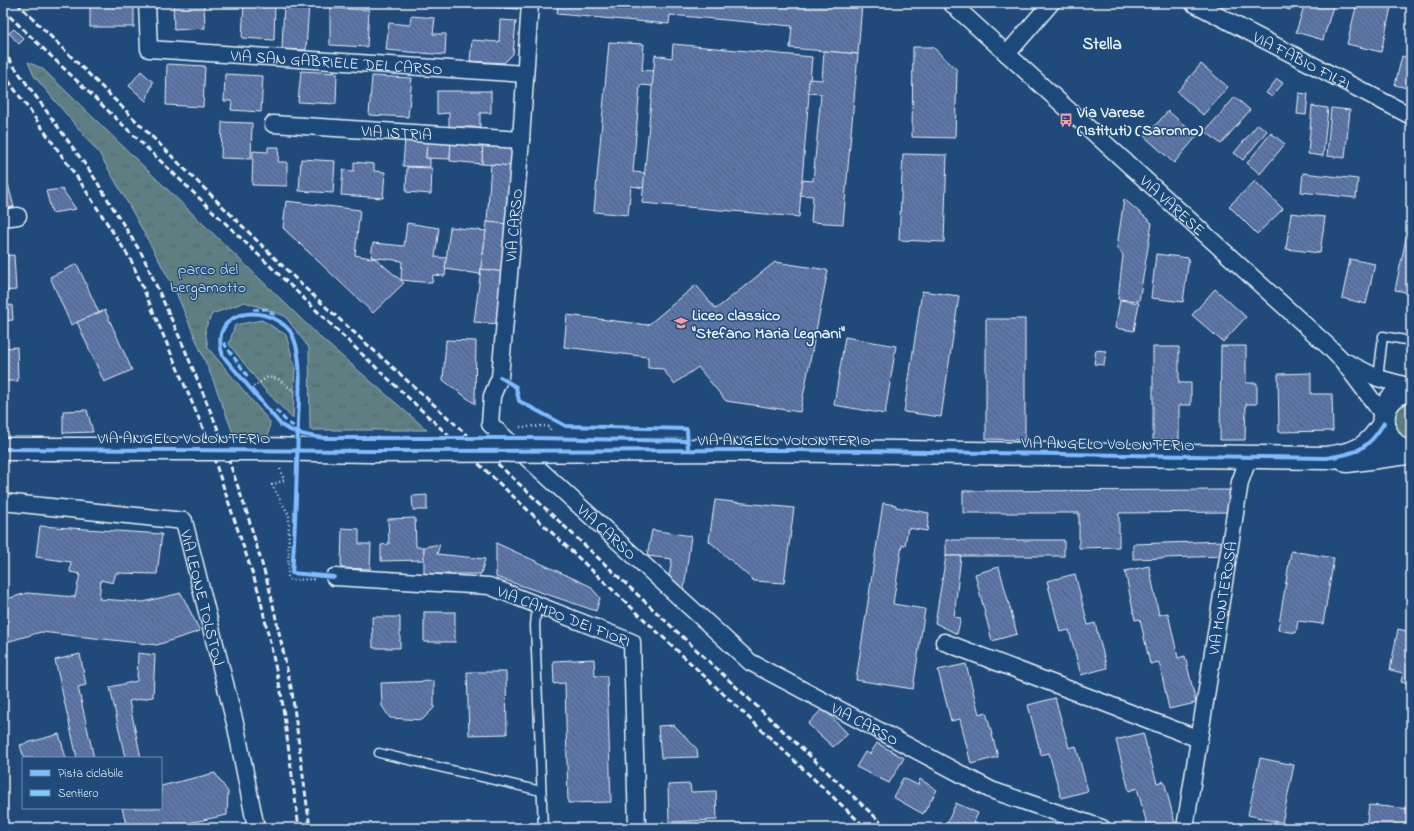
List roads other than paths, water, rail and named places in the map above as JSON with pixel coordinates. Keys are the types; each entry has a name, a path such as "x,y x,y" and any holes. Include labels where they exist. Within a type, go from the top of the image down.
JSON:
{"street":[{"name":"VIA SAN GABRIELE DEL CARSO","path":"147,3 149,49 525,74"},
{"name":"VIA CARSO","path":"530,3 521,140 500,377 492,396 490,424 750,662 991,790 1102,828"},
{"name":"VIA VARESE","path":"950,3 1342,360 1384,420"},
{"path":"1007,54 1051,3"},
{"name":"VIA FABIO FILZI","path":"1193,3 1411,116"},
{"name":"VIA ISTRIA","path":"273,124 521,140"},
{"path":"1342,360 1378,378 1411,388"},
{"name":"VIA ANGELO VOLONTERIO","path":"3,449 267,449 370,451 755,450 1326,458 1349,454 1363,448 1374,438 1384,420 1388,405 1392,399 1411,388"},
{"path":"1384,420 1389,440 1396,448 1409,454"},
{"name":"VIA ANGELO VOLONTERIO","path":"1326,458 1340,461 1357,461 1409,454"},
{"name":"VIA MONTEROSA","path":"1185,828 1240,482 1249,458"},
{"name":"VIA LEONE TOLSTOJ","path":"3,502 184,521 236,727 256,828"},
{"name":"VIA CAMPO DEI FIORI","path":"334,577 489,586 632,642 637,828"},
{"path":"944,642 1199,739"}],"lane":[{"path":"1378,378 1383,336 1411,341"},
{"path":"537,605 535,625 543,828"},
{"path":"378,753 541,791"}],"railway":[{"path":"17,3 305,288 454,423 887,828"},
{"path":"3,10 365,357 866,828"},
{"path":"3,51 92,174 143,256 183,345 219,432 247,513 270,591 292,692 310,828"},
{"path":"3,73 77,177 131,260 206,435 259,593 281,692 299,828"}],"place":[{"name":"Via Varese (Istituti) (Saronno)","path":"1066,120"},
{"name":"Liceo classico \"Stefano Maria Legnani\"","path":"681,323"}],"district":[{"name":"Stella","path":"1102,43"}],"park label":[{"name":"parco del bergamotto","path":"208,277"}]}
